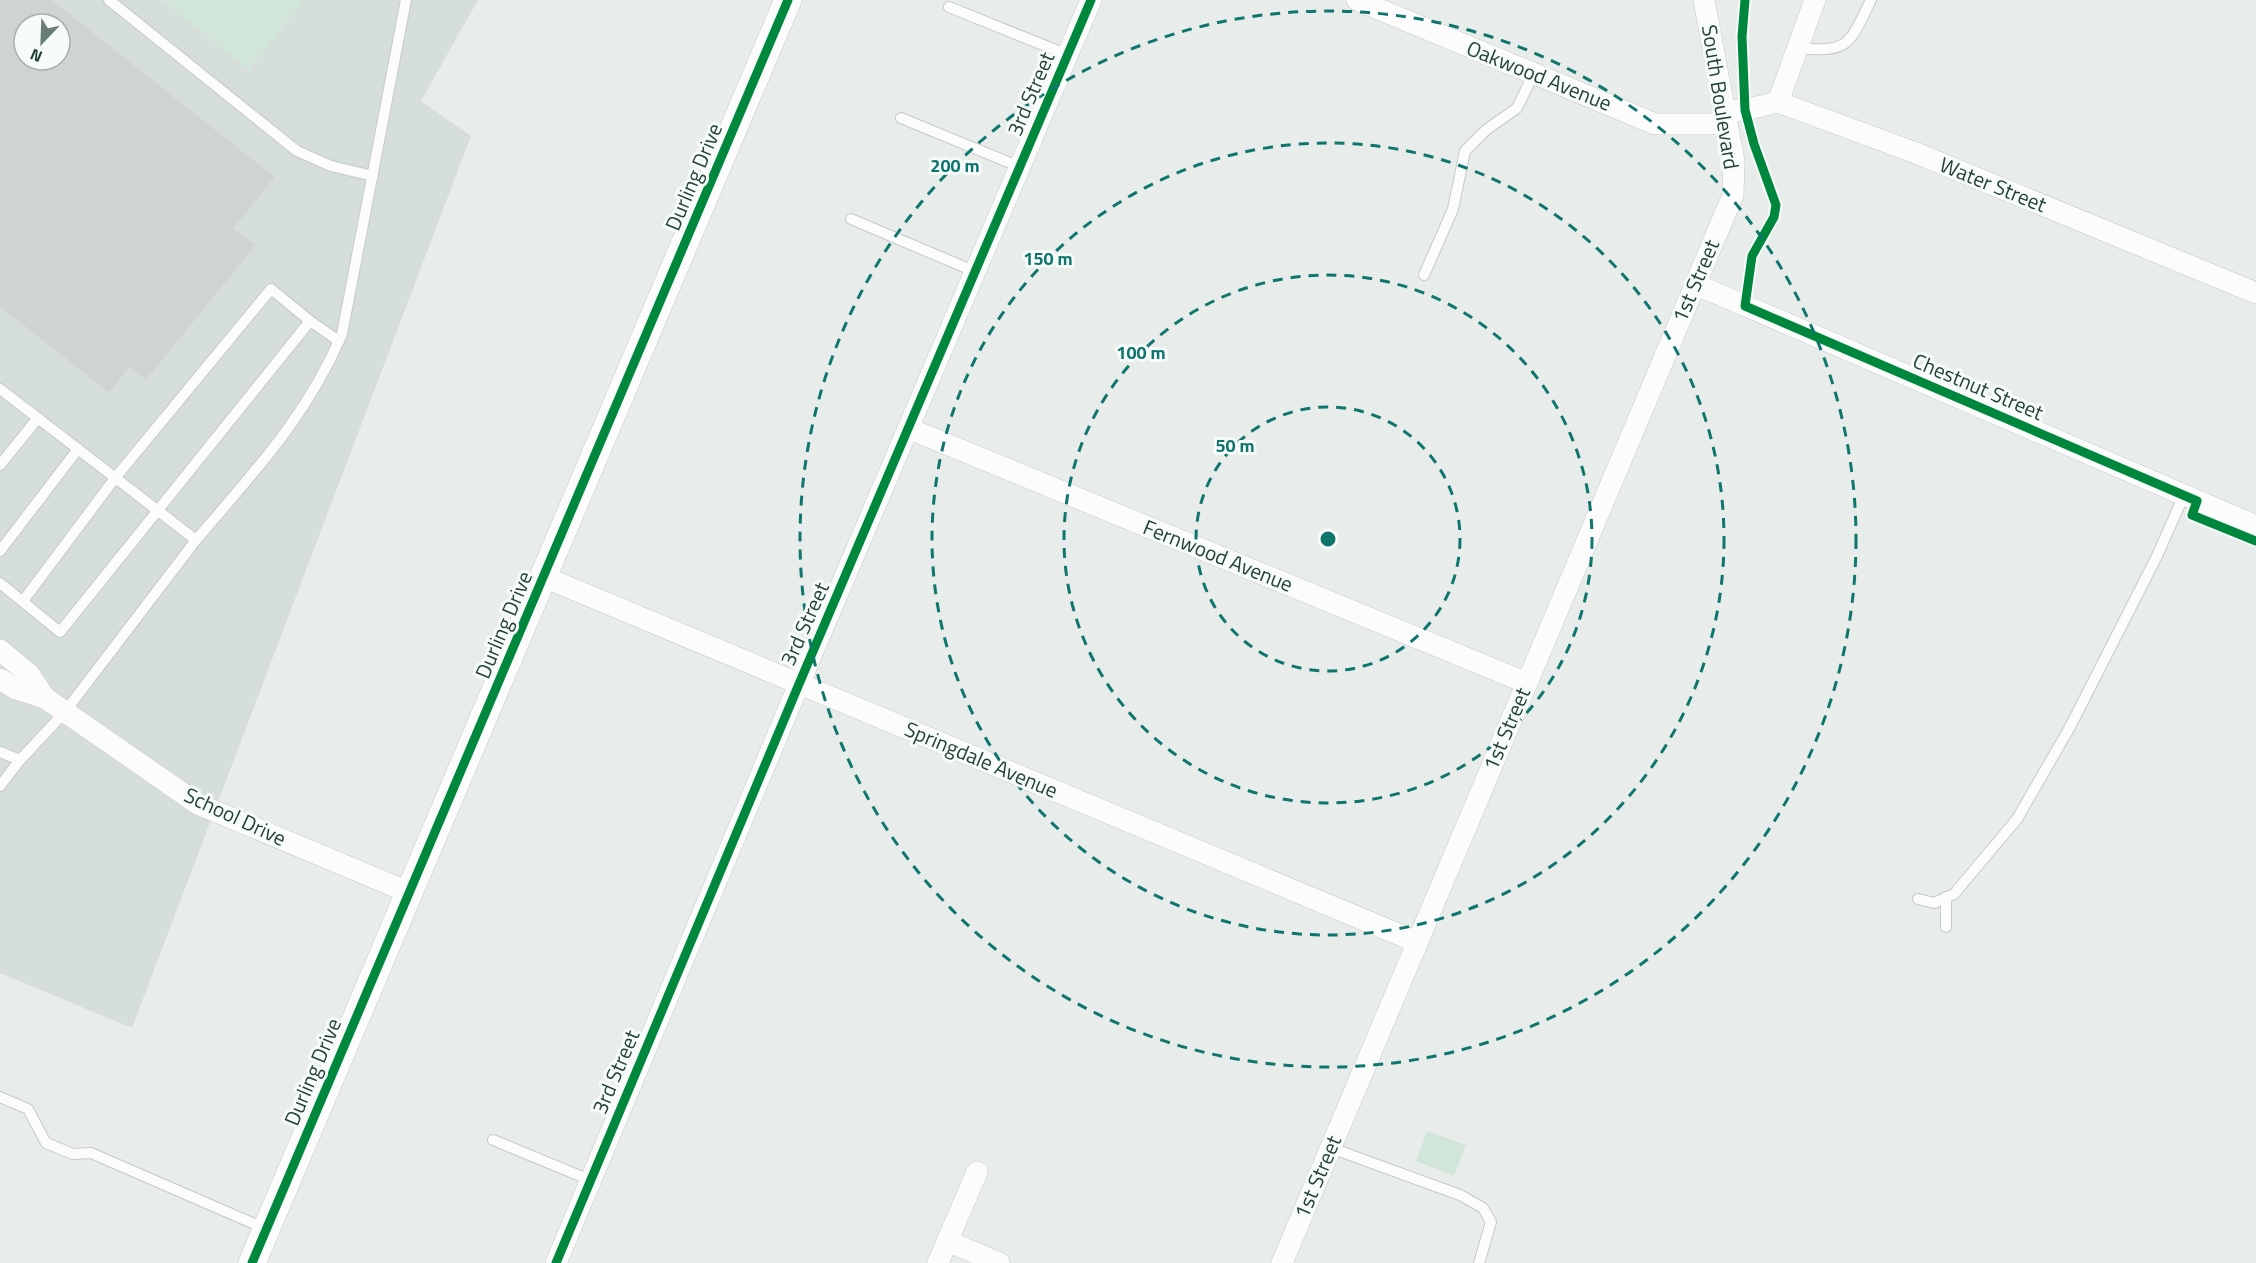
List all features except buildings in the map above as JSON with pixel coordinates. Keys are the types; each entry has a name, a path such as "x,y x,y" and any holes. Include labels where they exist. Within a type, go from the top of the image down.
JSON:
{"street":[{"name":"Durling Drive","path":"252,1263 788,0"},
{"name":"3rd Street","path":"556,1263 799,684 910,429 1091,0"},
{"name":"Oakwood Avenue","path":"1357,0 1655,124 1726,118"},
{"name":"South Boulevard","path":"1704,0 1734,161 1732,195"},
{"path":"1726,118 1745,110 1778,102 1815,0"},
{"name":"Water Street","path":"1778,102 1916,153 2256,294"},
{"name":"1st Street","path":"1282,1263 1732,195"},
{"name":"Chestnut Street","path":"1695,284 2256,526"},
{"name":"Fernwood Avenue","path":"910,429 1527,682"},
{"name":"Springdale Avenue","path":"544,577 1417,942"},
{"name":"School Drive","path":"0,650 29,674 45,698 64,713 198,804 408,892"},
{"name":"School Drive","path":"0,679 16,689 45,698"},
{"path":"938,1263 977,1172"},
{"path":"947,1241 999,1263"}],"lane":[{"path":"109,0 297,150 331,166 373,176"},
{"path":"0,786 20,760 64,713 196,540 293,425 322,378 339,341 406,0"},
{"path":"1796,48 1837,49 1847,42 1858,27 1871,0"},
{"path":"949,7 1068,55"},
{"path":"1424,275 1453,209 1465,151 1486,130 1517,108 1533,75"},
{"path":"901,118 1020,167"},
{"path":"851,219 976,272"},
{"path":"22,601 116,478 271,289 339,341"},
{"path":"0,583 60,632 310,321"},
{"path":"0,389 196,540"},
{"path":"0,465 38,418"},
{"path":"0,550 78,449"},
{"path":"1918,899 1934,903 1954,894 1978,868 2016,819 2075,717 2157,556 2184,495"},
{"path":"0,752 20,760"},
{"path":"1946,897 1946,927"},
{"path":"0,1097 28,1109 46,1143 73,1154 91,1152 266,1229"},
{"path":"493,1140 590,1180"},
{"path":"1331,1148 1460,1195 1483,1208 1491,1222 1479,1263"}],"shaded area":[{"path":"0,0 478,0 421,101 471,136 132,1028 0,973"}],"green space":[{"path":"161,0 305,0 249,70"},
{"path":"1427,1131 1466,1145 1454,1176 1416,1161"}],"cycle path":[{"path":"252,1263 788,0"},
{"path":"556,1263 799,684 1091,0"},
{"path":"1745,0 1742,37 1745,110 1754,144 1776,205 1774,217 1752,256 1745,306 2197,501 2192,515 2256,541"}]}
